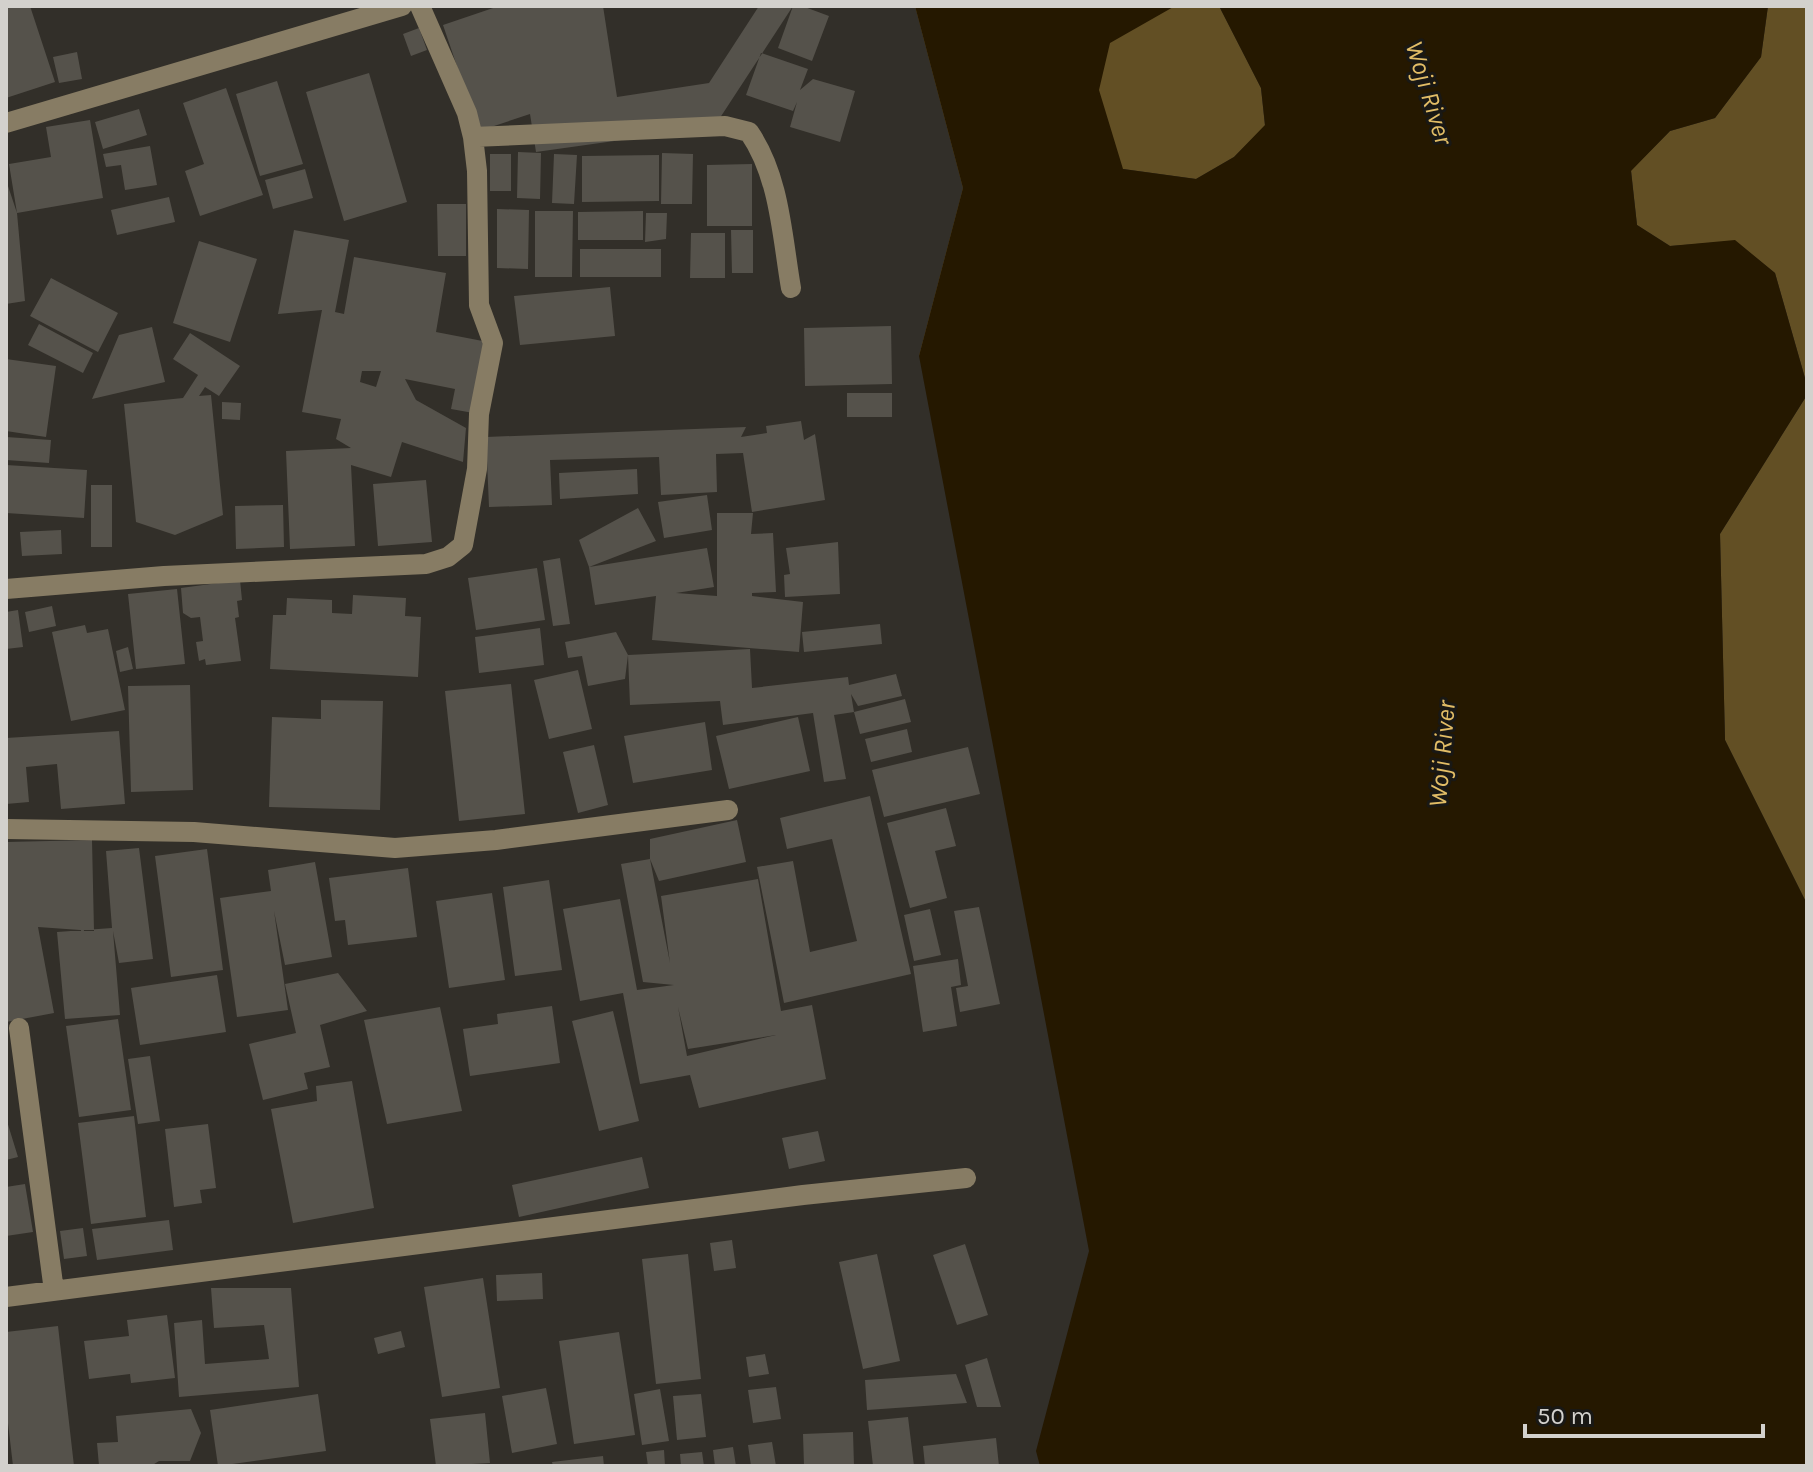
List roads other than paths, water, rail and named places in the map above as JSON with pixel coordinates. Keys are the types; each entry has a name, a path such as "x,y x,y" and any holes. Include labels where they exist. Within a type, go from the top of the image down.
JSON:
{"street":[{"path":"6,123 402,6"},
{"path":"6,589 164,576 426,564 448,557 463,545 477,469 479,414 493,343 479,305 477,171 473,137 467,113 420,6"},
{"path":"473,137 725,126 749,132 762,151 773,184 791,288"},
{"path":"6,829 194,832 395,848 496,840 728,810"},
{"path":"19,1028 54,1291"},
{"path":"6,1297 803,1195 966,1178"}],"water":[{"name":"Woji River","path":"915,6 1175,6 1110,43 1099,90 1123,169 1196,179 1234,157 1265,125 1261,88 1219,6 1768,6 1761,57 1715,118 1670,131 1631,171 1637,225 1670,246 1735,240 1775,273 1807,385 1807,395 1720,534 1725,740 1807,904 1807,1466 1040,1466 1036,1451 1089,1251 919,356 963,188"}]}
